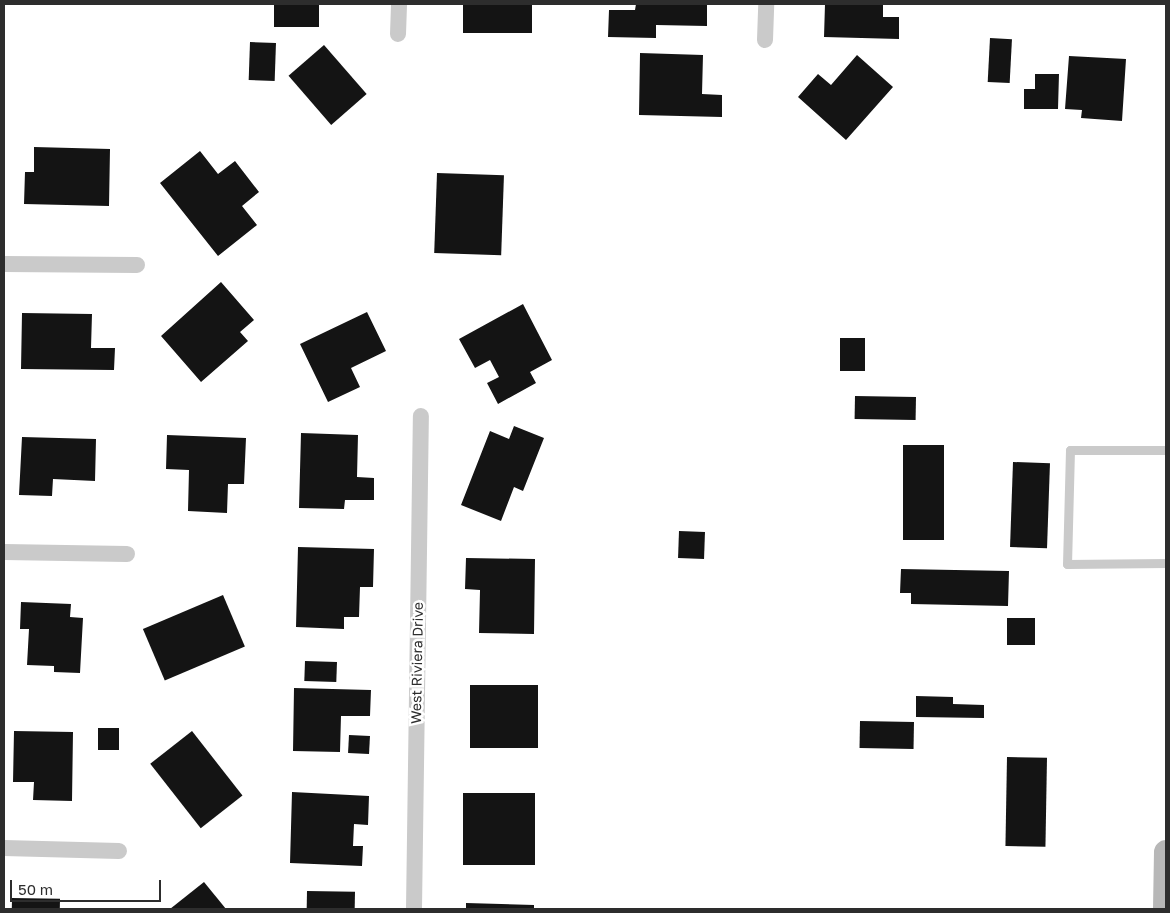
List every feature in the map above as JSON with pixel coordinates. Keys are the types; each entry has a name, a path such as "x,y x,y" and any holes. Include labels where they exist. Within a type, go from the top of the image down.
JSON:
{"main road":[{"path":"1165,909 1166,852"}],"street":[{"path":"398,34 399,4"},
{"path":"765,40 766,4"},
{"path":"4,264 137,265"},
{"name":"West Riviera Drive","path":"414,909 421,416"},
{"path":"4,552 127,554"},
{"path":"4,848 119,851"}],"lane":[{"path":"1166,450 1070,450 1066,564 1166,563"}],"building":[{"path":"274,4 319,4 319,27 274,27"},
{"path":"463,4 532,4 532,33 463,33"},
{"path":"636,4 707,4 707,26 656,25 656,38 608,37 609,10 635,10"},
{"path":"825,4 883,4 883,17 899,17 899,39 824,37"},
{"path":"990,38 1012,39 1010,83 988,82"},
{"path":"250,42 276,43 275,81 249,80"},
{"path":"324,45 367,94 331,125 289,76"},
{"path":"640,53 703,55 702,94 722,95 722,117 639,115"},
{"path":"857,55 893,87 846,140 798,97 818,74 831,85"},
{"path":"1069,56 1126,59 1122,121 1081,118 1082,110 1065,109"},
{"path":"1035,74 1059,74 1058,109 1024,109 1024,89 1035,89"},
{"path":"34,147 110,149 109,206 24,204 25,172 34,172"},
{"path":"200,151 218,174 235,161 259,192 242,206 257,225 218,256 160,183"},
{"path":"437,173 504,175 501,255 434,253"},
{"path":"221,282 254,320 240,332 248,341 201,382 161,336"},
{"path":"523,304 552,360 530,372 536,383 498,404 487,383 499,377 490,360 475,368 459,339"},
{"path":"367,312 386,351 351,368 360,387 328,402 300,344"},
{"path":"22,313 92,314 91,348 115,348 114,370 21,369"},
{"path":"840,338 865,338 865,371 840,371"},
{"path":"855,396 916,397 916,420 855,419"},
{"path":"514,426 544,438 523,491 514,487 501,521 461,505 490,431 509,439"},
{"path":"301,433 358,435 357,477 374,478 374,500 345,500 344,509 299,508"},
{"path":"167,435 246,438 244,484 228,484 227,513 188,511 189,470 166,469"},
{"path":"22,437 96,439 95,481 53,479 52,496 19,495"},
{"path":"903,445 944,445 944,540 903,540"},
{"path":"1013,462 1050,463 1047,548 1010,547"},
{"path":"679,531 705,532 704,559 678,558"},
{"path":"298,547 374,549 373,587 360,587 359,617 344,617 344,629 296,627"},
{"path":"466,558 535,559 534,634 479,633 480,590 465,589"},
{"path":"901,569 1009,571 1008,606 911,604 911,593 900,593"},
{"path":"223,595 245,647 165,681 143,629"},
{"path":"21,602 71,604 70,617 83,618 80,673 54,672 54,666 27,665 29,629 20,629"},
{"path":"1007,618 1035,618 1035,645 1007,645"},
{"path":"305,661 337,662 336,682 304,681"},
{"path":"470,685 538,685 538,748 470,748"},
{"path":"294,688 371,690 370,716 341,716 340,752 293,751"},
{"path":"916,696 953,697 953,704 984,705 984,718 916,717"},
{"path":"860,721 914,722 914,749 860,748"},
{"path":"98,728 119,728 119,750 98,750"},
{"path":"14,731 73,732 72,801 33,800 34,782 13,782"},
{"path":"192,731 242,796 201,828 150,764"},
{"path":"349,735 370,736 369,754 348,753"},
{"path":"1007,757 1047,758 1045,847 1005,846"},
{"path":"292,792 369,796 368,825 354,824 353,846 363,846 362,866 290,863"},
{"path":"463,793 535,793 535,865 463,865"},
{"path":"204,882 226,909 170,909"},
{"path":"307,891 355,892 355,909 307,909"},
{"path":"12,898 60,899 60,909 12,909"},
{"path":"466,903 534,905 534,909 466,909"}]}
